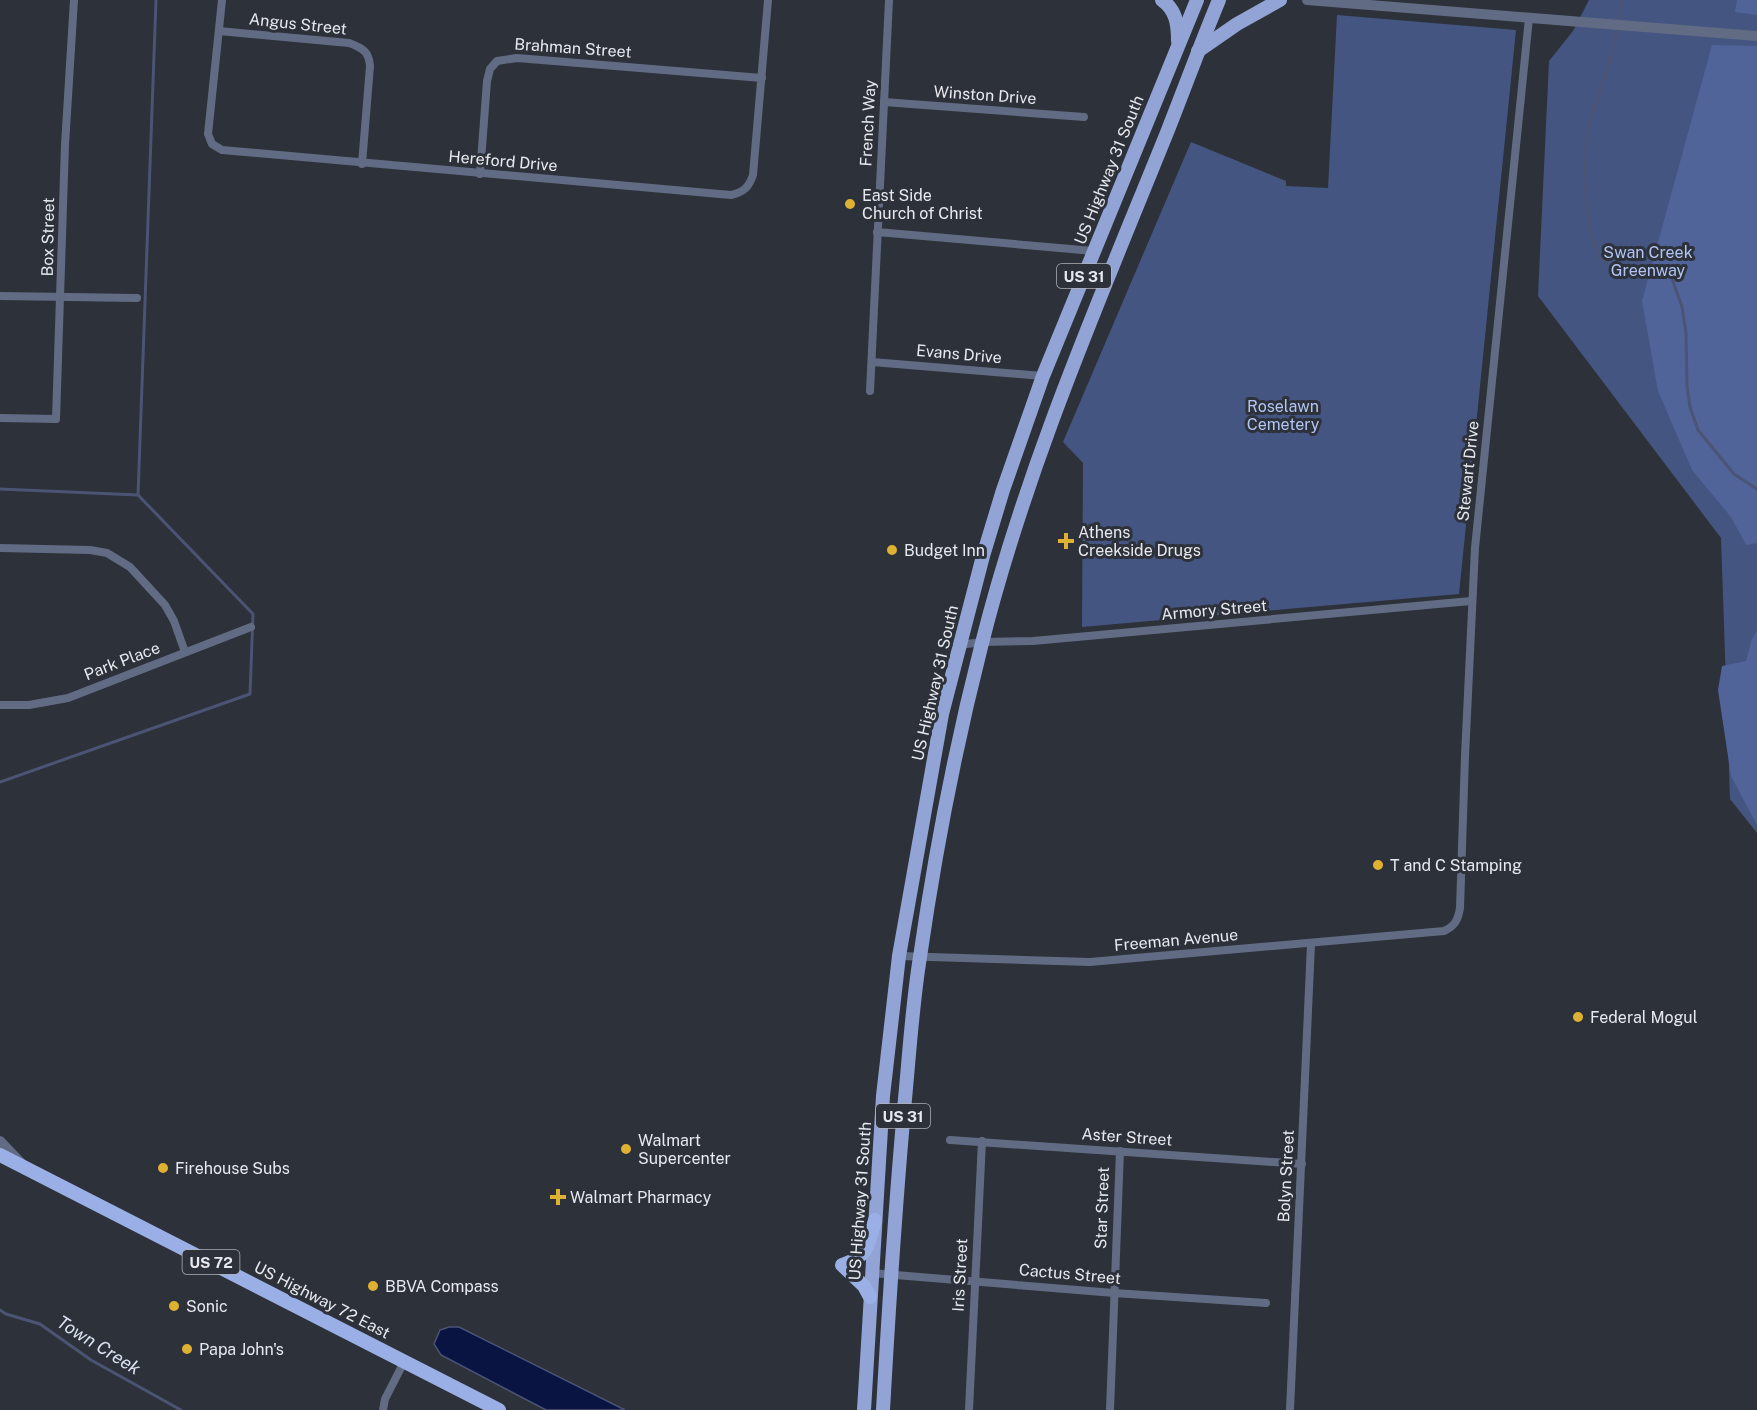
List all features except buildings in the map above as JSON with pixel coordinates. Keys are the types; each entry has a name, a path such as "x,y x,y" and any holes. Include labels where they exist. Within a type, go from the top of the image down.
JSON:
{"highway":[{"name":"US Highway 72 East","path":"0,1155 500,1410"},
{"path":"870,1297 864,1286 842,1265 862,1256 875,1220"}],"main road":[{"path":"1162,0 1174,14 1178,26 1178,44"},
{"name":"US Highway 31 South","path":"864,1410 883,1096 899,956 942,714 1003,490 1043,376 1197,0"},
{"name":"US 31","path":"883,1410 900,1147 920,957 963,722 982,642 1018,516 1044,440 1099,296 1219,0"},
{"path":"1198,51 1237,24 1280,0"}],"street":[{"name":"Box Street","path":"0,418 56,419 65,145 74,0"},
{"name":"Hereford Drive","path":"222,0 208,134 212,144 222,150 234,153 731,195 741,193 749,186 753,175 768,0"},
{"name":"French Way","path":"870,391 889,0"},
{"path":"1307,0 1757,36"},
{"name":"Stewart Drive","path":"1453,927 1460,908 1475,548 1529,18"},
{"name":"Angus Street","path":"219,31 361,47 369,55 370,66 362,164"},
{"name":"Brahman Street","path":"480,174 487,81 490,69 497,61 517,58 762,78"},
{"name":"Winston Drive","path":"884,102 1084,117"},
{"path":"878,232 1094,251"},
{"path":"0,296 137,298"},
{"name":"Evans Drive","path":"872,362 1043,376"},
{"path":"0,548 90,550 107,554 130,567 165,605 174,621 184,652"},
{"name":"Armory Street","path":"959,645 1034,641 1471,601"},
{"name":"Park Place","path":"0,705 29,705 68,698 251,627"},
{"name":"Freeman Avenue","path":"899,956 1090,962 1311,944 1444,931 1453,927"},
{"name":"Bolyn Street","path":"1290,1410 1311,944"},
{"name":"Aster Street","path":"950,1140 1302,1164"},
{"path":"0,1142 24,1166"},
{"name":"Iris Street","path":"969,1410 982,1142"},
{"name":"Star Street","path":"1110,1410 1119,1151"},
{"name":"Cactus Street","path":"871,1273 1266,1303"},
{"path":"383,1410 385,1399 405,1360"}],"green space":[{"name":"Swan Creek Greenway","path":"1589,0 1757,0 1757,833 1730,799 1721,538 1538,296 1549,61 1573,31"},
{"name":"Roselawn Cemetery","path":"1337,15 1516,30 1459,594 1082,627 1083,463 1063,442 1191,142 1286,181 1286,186 1328,188"}],"shaded area":[{"path":"1737,0 1757,0 1757,15 1735,12"},
{"path":"1712,45 1757,46 1757,543 1746,545 1731,517 1692,470 1658,391 1642,301"},
{"path":"1757,631 1757,825 1731,776 1718,690 1722,666 1746,661 1752,639"},
{"path":"459,1327 625,1410 546,1410 441,1355 434,1344 440,1330"}],"waterway":[{"path":"138,495 156,0"},
{"path":"1618,22 1622,0"},
{"path":"1617,28 1610,60 1587,136 1584,167 1591,233 1599,257 1614,266 1654,268 1670,273 1682,307 1686,333 1687,386 1690,407 1698,430 1734,474 1757,489"},
{"path":"0,489 138,495 253,614 250,694 0,782"},
{"name":"Town Creek","path":"0,1310 40,1324 91,1360 181,1410"}],"place":[{"name":"East Side Church of Christ","path":"850,204"},
{"name":"Athens Creekside Drugs","path":"1066,541"},
{"name":"Budget Inn","path":"892,550"},
{"name":"T and C Stamping","path":"1378,865"},
{"name":"Federal Mogul","path":"1578,1017"},
{"name":"Walmart Supercenter","path":"626,1149"},
{"name":"Firehouse Subs","path":"163,1168"},
{"name":"Walmart Pharmacy","path":"558,1197"},
{"name":"BBVA Compass","path":"373,1286"},
{"name":"Sonic","path":"174,1306"},
{"name":"Papa John's","path":"187,1349"}]}
